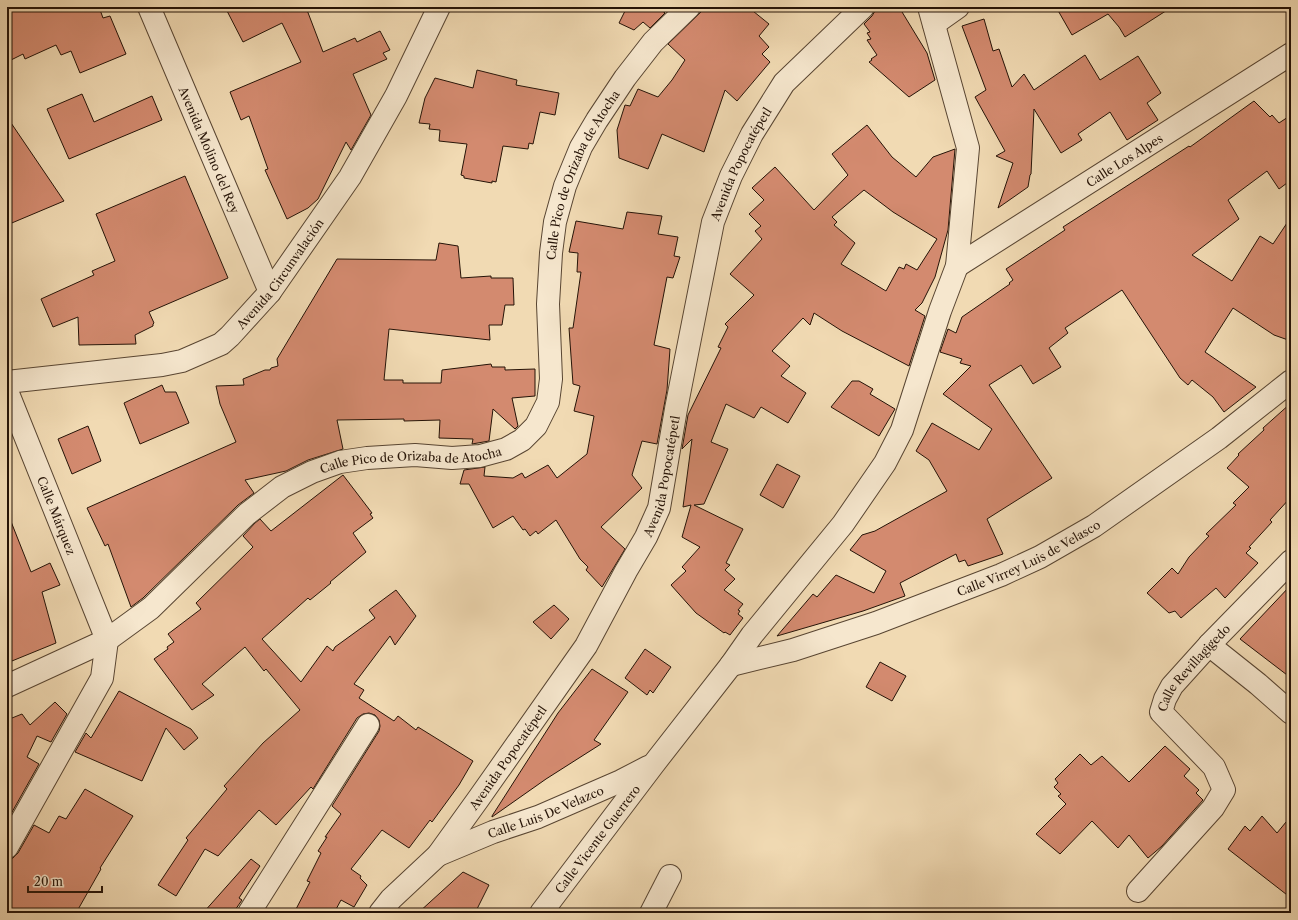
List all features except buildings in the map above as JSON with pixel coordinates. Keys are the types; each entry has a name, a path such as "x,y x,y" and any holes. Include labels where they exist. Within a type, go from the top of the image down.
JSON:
{"street":[{"name":"Avenida Molino del Rey","path":"149,7 270,292"},
{"name":"Avenida Circunvalación","path":"7,382 162,365 182,361 221,344 270,292 350,176 396,96 439,7"},
{"name":"Calle Pico de Orizaba de Atocha","path":"7,686 107,640 151,608 247,514 282,487 306,475 340,462 366,458 415,456 452,458 480,456 506,449 522,440 536,426 548,402 551,379 548,304 551,254 555,222 565,186 581,147 625,78 654,42 689,7"},
{"name":"Avenida Popocatépetl","path":"380,913 391,899 438,855 586,646 646,537 659,508 676,409 713,222 731,176 752,134 784,83 863,7"},
{"path":"653,765 731,665 752,635 843,524 884,463 902,430 940,311 957,266 968,148 931,15 958,7"},
{"name":"Calle Los Alpes","path":"957,266 1291,54"},
{"name":"Calle Virrey Luis de Velasco","path":"731,665 793,650 876,623 1001,575 1040,558 1094,526 1219,438 1291,381"},
{"name":"Calle Márquez","path":"7,391 107,640"},
{"name":"Calle Revillagigedo","path":"1138,891 1213,808 1224,790 1214,767 1161,712 1165,699 1172,686 1209,645 1291,561"},
{"path":"7,847 102,678 107,640"},
{"path":"1209,645 1258,684 1291,713"},
{"path":"249,913 368,725"},
{"name":"Calle Luis De Velazco","path":"438,855 493,832 538,817 621,781 653,765"},
{"name":"Calle Vicente Guerrero","path":"541,913 653,765"},
{"path":"651,913 670,876"}]}
